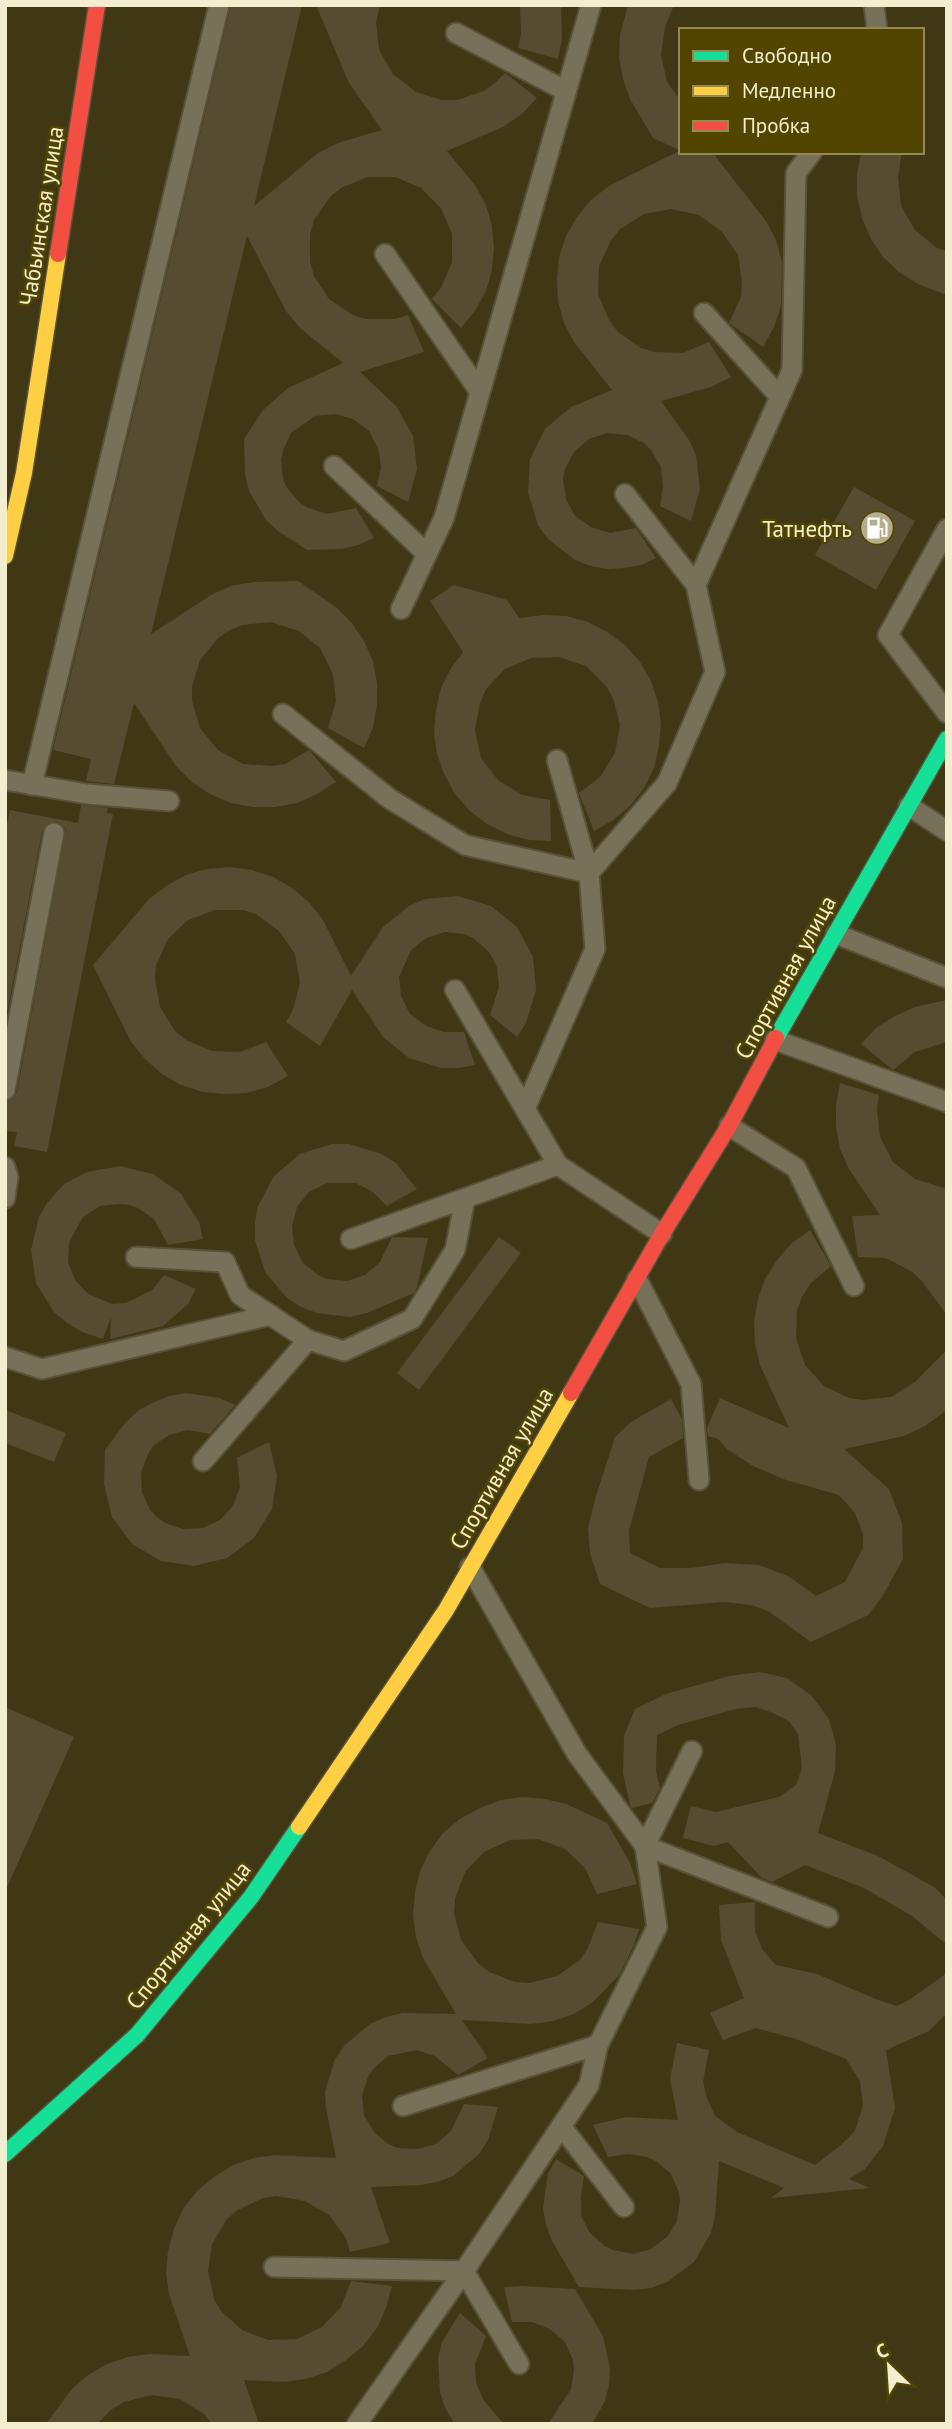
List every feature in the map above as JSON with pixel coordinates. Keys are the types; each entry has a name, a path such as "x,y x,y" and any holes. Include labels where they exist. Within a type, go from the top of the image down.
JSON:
{"street":[{"name":"Чабьинская улица","path":"5,556 14,472 97,5"},
{"name":"Спортивная улица","path":"5,2154 137,2035 251,1898 446,1610 662,1234 729,1126 775,1040 947,739"}],"lane":[{"path":"33,785 219,5"},
{"path":"401,609 444,518 591,5"},
{"path":"874,5 877,28"},
{"path":"456,33 566,91"},
{"path":"696,585 792,370 796,173 810,154"},
{"path":"385,254 480,392"},
{"path":"704,313 780,397"},
{"path":"334,466 427,554"},
{"path":"589,873 667,783 715,672 696,585 625,494"},
{"path":"947,529 888,635 947,713"},
{"path":"283,714 390,799 465,845 589,873"},
{"path":"525,1109 595,948 589,873 557,760"},
{"path":"5,780 87,794 169,801"},
{"path":"909,806 947,831"},
{"path":"5,1090 54,833"},
{"path":"836,934 947,978"},
{"path":"455,990 558,1165 662,1234"},
{"path":"775,1040 947,1102"},
{"path":"729,1126 796,1168 854,1286"},
{"path":"351,1240 558,1165"},
{"path":"5,1167 8,1177 5,1198"},
{"path":"136,1257 225,1262 240,1295 308,1340 344,1351 412,1319 455,1250 465,1199"},
{"path":"637,1279 691,1384 699,1480"},
{"path":"5,1357 42,1369 271,1315"},
{"path":"203,1461 308,1340"},
{"path":"357,2424 589,2085 598,2045 657,1927 645,1846 577,1754 470,1567"},
{"path":"645,1846 692,1751"},
{"path":"645,1846 828,1917"},
{"path":"403,2106 598,2045"},
{"path":"561,2126 624,2207"},
{"path":"274,2267 464,2271"},
{"path":"464,2271 519,2364"}],"building":[{"path":"231,5 302,5 254,206 318,153 338,143 382,130 349,83 316,5 380,5 376,22 379,50 393,74 416,92 442,100 457,100 484,91 505,73 537,98 522,114 503,127 447,151 475,185 486,205 494,248 486,291 461,328 432,299 441,288 452,262 452,234 441,208 421,188 395,177 367,177 341,188 330,197 314,220 310,234 310,262 314,276 329,299 353,315 366,319 395,319 408,315 424,352 360,372 396,406 413,436 417,469 408,502 377,486 381,467 378,448 369,431 353,419 335,414 315,416 291,433 283,450 283,479 300,503 327,514 356,508 374,538 358,545 342,549 307,550 266,520 249,491 245,474 244,439 263,410 288,388 343,363 300,328 286,311 247,236 151,634 211,595 231,586 253,582 298,581 336,607 352,623 373,661 377,683 373,727 364,748 328,728 336,701 333,674 320,648 299,631 271,622 243,625 218,638 200,660 192,687 192,701 200,728 218,750 243,764 271,766 285,764 309,750 336,782 297,803 275,807 231,803 192,782 176,766 134,703 114,784 86,781 91,759 53,750"},
{"path":"520,5 561,5 562,38 558,59 518,48 521,34"},
{"path":"628,5 674,5 665,27 661,55 667,82 679,98 679,150 653,138 630,99 619,57 620,35"},
{"path":"677,152 714,154 766,221 776,240 782,262 781,306 763,347 729,323 741,297 738,255 722,232 699,215 671,209 644,214 620,229 611,240 599,266 598,294 609,320 618,332 641,348 654,352 683,353 709,342 731,377 711,387 661,401 689,440 696,455 700,489 691,521 660,506 663,486 661,467 644,443 627,435 607,433 589,439 574,452 563,479 566,499 575,516 591,527 610,533 636,528 656,558 641,565 607,569 575,560 548,539 538,525 528,493 530,459 545,429 571,407 612,390 574,342 564,323 558,301 557,279 559,257 566,236 591,200 609,186"},
{"path":"861,154 902,154 898,177 901,206 915,230 937,248 947,251 947,295 918,284 899,272 883,257 862,218 857,196"},
{"path":"854,487 915,521 876,590 815,555"},
{"path":"454,585 507,600 519,618 566,616 588,622 625,645 640,662 651,681 658,702 661,724 659,746 654,768 644,788 630,806 613,820 594,831 579,793 600,777 615,753 620,725 613,698 606,686 586,666 559,657 531,658 505,669 486,689 480,703 475,730 481,758 498,780 522,795 550,800 551,841 529,840 507,834 470,811 455,794 437,754 434,732 441,688 463,652 430,601"},
{"path":"81,805 108,808 107,813 113,814 47,1152 14,1146 17,1132 5,1131 5,1102 14,1098 17,1092 66,830 56,821 45,825 42,831 5,1023 5,835 10,810 78,823"},
{"path":"230,867 273,877 309,902 323,920 351,976 383,927 409,906 425,899 458,896 491,906 517,927 533,957 536,990 526,1023 517,1037 490,1015 499,987 493,959 473,938 445,932 426,938 411,950 399,977 401,996 410,1014 426,1026 444,1032 464,1032 475,1065 441,1068 409,1058 383,1037 352,990 320,1046 286,1022 293,1010 300,982 295,954 279,931 256,914 243,910 215,910 188,920 168,939 156,965 155,979 160,1007 175,1031 186,1040 212,1051 240,1052 266,1042 288,1076 268,1087 247,1093 203,1092 181,1085 162,1074 131,1042 93,965 149,899 166,886 186,875 207,869"},
{"path":"947,1000 947,1042 915,1052 893,1070 861,1044 876,1028 895,1016 915,1007"},
{"path":"840,1083 879,1095 877,1109 880,1137 893,1162 915,1179 947,1189 947,1315 911,1271 886,1258 858,1257 852,1216 880,1215 849,1169 840,1149 836,1105"},
{"path":"332,1144 349,1144 382,1154 396,1163 417,1189 387,1206 373,1192 356,1183 327,1183 309,1192 297,1207 292,1226 294,1245 303,1263 327,1279 347,1281 365,1275 380,1262 392,1237 428,1238 414,1293 367,1313 350,1317 317,1313 287,1298 265,1272 255,1240 258,1206 274,1176 300,1154"},
{"path":"120,1166 153,1174 181,1194 199,1222 203,1239 168,1245 154,1219 129,1205 100,1206 83,1217 69,1242 68,1262 75,1280 88,1294 112,1304 126,1303 152,1290 164,1275 196,1289 188,1304 163,1326 110,1339 111,1317 103,1339 82,1332 54,1312 36,1283 31,1250 39,1217 64,1184 87,1172"},
{"path":"810,1230 831,1266 810,1284 802,1297 797,1310 796,1338 805,1365 824,1386 849,1398 863,1400 891,1397 915,1382 947,1350 947,1410 925,1426 904,1436 844,1449 889,1489 902,1523 903,1559 882,1597 868,1615 811,1642 768,1611 751,1605 725,1602 650,1608 600,1584 590,1553 588,1528 615,1437 631,1422 671,1399 682,1419 683,1438 649,1457 629,1531 630,1553 660,1568 691,1568 725,1563 759,1565 788,1576 816,1596 845,1582 863,1548 863,1534 855,1513 839,1495 786,1480 753,1466 727,1449 718,1439 708,1436 707,1428 720,1398 789,1428 760,1365 755,1344 754,1321 765,1279 792,1243"},
{"path":"499,1237 521,1253 419,1390 397,1373"},
{"path":"186,1393 219,1398 235,1405 210,1434 188,1430 169,1435 153,1446 141,1473 142,1492 150,1510 157,1517 183,1529 203,1528 220,1520 233,1506 240,1487 237,1458 269,1442 277,1476 272,1509 254,1538 227,1558 194,1566 161,1561 132,1544 112,1517 104,1484 105,1450 126,1422 139,1410 154,1402"},
{"path":"5,1410 66,1433 54,1462 5,1443"},
{"path":"760,1672 787,1678 811,1695 829,1719 836,1745 835,1771 818,1833 878,1856 934,1887 947,1900 947,1945 912,1916 864,1888 805,1865 772,1882 762,1878 728,1842 714,1846 683,1838 691,1806 716,1812 779,1797 796,1785 802,1768 798,1734 789,1721 773,1713 756,1707 736,1709 678,1725 657,1735 656,1771 660,1788 652,1803 632,1808 623,1773 624,1736 635,1709 666,1694 729,1676"},
{"path":"5,1707 74,1737 5,1892"},
{"path":"523,1797 566,1804 607,1823 630,1863 637,1884 597,1894 585,1868 565,1849 538,1839 510,1840 484,1852 465,1872 455,1899 454,1913 461,1940 478,1963 489,1972 515,1982 529,1983 557,1976 580,1960 598,1922 639,1929 620,1974 593,2002 574,2014 553,2021 531,2024 462,2020 488,2058 458,2075 435,2056 416,2050 388,2056 373,2069 362,2096 364,2115 374,2132 388,2144 398,2148 417,2149 436,2144 451,2131 464,2104 498,2107 488,2140 479,2154 453,2176 421,2185 371,2187 390,2243 350,2252 346,2238 329,2215 305,2201 277,2196 263,2198 238,2210 227,2219 212,2244 208,2271 214,2299 221,2311 242,2330 268,2340 297,2339 322,2327 341,2307 351,2281 392,2286 377,2328 363,2346 327,2372 284,2382 244,2380 259,2424 212,2424 204,2414 180,2399 152,2395 124,2402 112,2409 97,2424 46,2424 71,2390 88,2375 107,2364 150,2354 190,2356 169,2294 166,2273 174,2229 183,2209 197,2191 233,2165 254,2158 276,2155 336,2158 325,2092 335,2059 345,2045 370,2024 386,2017 403,2013 456,2014 423,1958 416,1937 413,1915 420,1871 443,1833 460,1819 501,1800"},
{"path":"755,1902 755,1931 762,1949 776,1965 817,1974 897,2006 947,1973 947,2013 929,2031 886,2050 895,2108 883,2146 865,2169 849,2179 870,2188 771,2198 784,2188 719,2161 711,2233 694,2262 667,2282 651,2288 634,2290 579,2287 552,2241 546,2225 543,2208 548,2174 556,2159 584,2176 581,2216 590,2233 605,2246 633,2254 651,2249 667,2237 677,2221 680,2201 671,2174 647,2157 628,2154 608,2157 593,2125 626,2117 678,2120 670,2079 677,2043 709,2050 703,2082 707,2098 715,2116 737,2132 815,2165 855,2131 863,2105 860,2081 846,2059 796,2039 756,2028 723,2040 710,2013 744,1998 721,1940 719,1905"},
{"path":"504,2287 575,2289 603,2336 610,2368 609,2385 605,2401 592,2424 548,2424 571,2389 573,2360 565,2342 550,2329 532,2322 512,2322"},
{"path":"460,2313 486,2336 475,2364 476,2383 484,2401 504,2424 455,2424 445,2408 440,2392 438,2358 442,2342"}],"traffic: fast":[{"path":"776,1038 947,739"},
{"path":"5,2154 137,2035 251,1897 299,1827"}],"traffic: slow":[{"path":"5,556 24,473 58,254"},
{"path":"299,1827 446,1610 571,1393"}],"traffic: jam":[{"path":"58,254 97,5"},
{"path":"571,1393 662,1234 729,1126 776,1038"}],"place":[{"name":"Татнефть","path":"877,528"}]}
